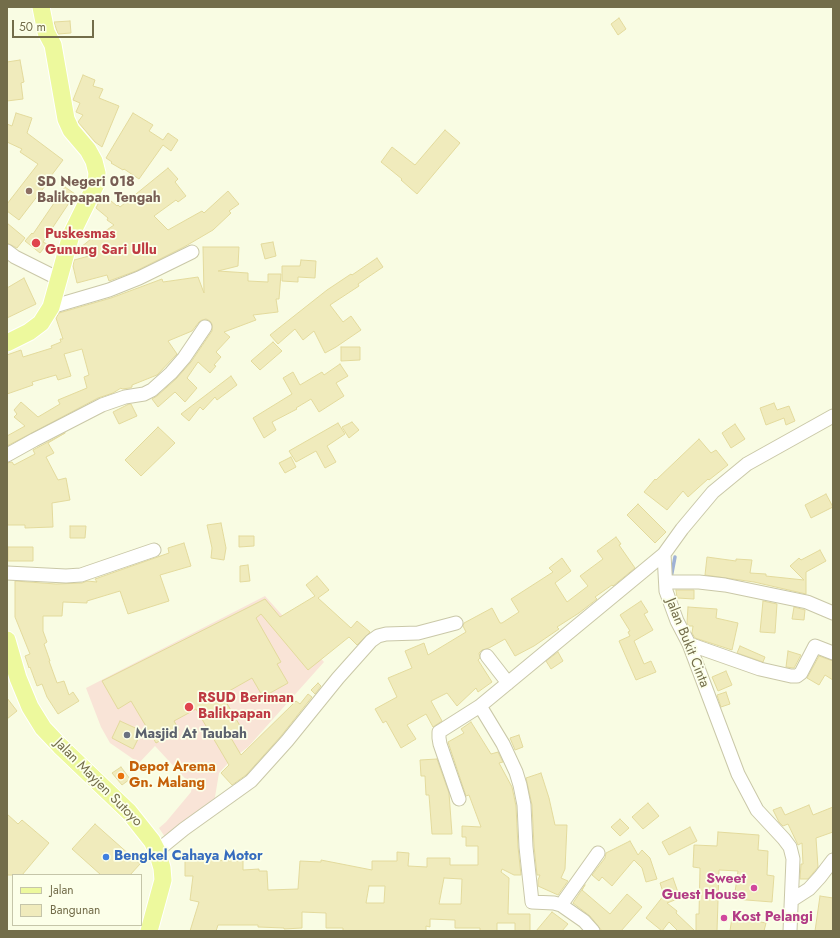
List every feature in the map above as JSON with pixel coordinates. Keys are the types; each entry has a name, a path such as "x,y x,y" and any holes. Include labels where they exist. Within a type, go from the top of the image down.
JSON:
{"main road":[{"path":"7,343 29,332 41,323 51,307 71,235 86,202 89,172 85,160 56,122 54,114 44,45 46,32 41,7"},
{"name":"Jalan Mayjen Sutoyo","path":"7,640 18,678 30,707 43,728 129,812 152,841 157,851 162,868 163,880 149,931"}],"street":[{"path":"7,251 15,257 59,279"},
{"path":"51,307 115,288 192,252"},
{"path":"7,455 102,405 125,397 144,394 152,390 180,363 205,327"},
{"path":"459,799 440,744 439,734 480,706 664,554 682,528 713,492 747,464 833,416"},
{"path":"7,573 66,576 81,575 154,550"},
{"name":"Jalan Bukit Cinta","path":"664,554 666,591 676,621 689,644 738,774 757,810 790,847 793,859 790,931"},
{"path":"666,582 699,582 725,585 807,602 833,613"},
{"path":"157,851 184,829 251,781 371,641 378,636 386,634 418,633 456,623"},
{"path":"689,644 760,669 791,676 797,676 801,673 815,646 833,653"},
{"path":"487,656 508,683"},
{"path":"480,706 503,744 520,784 524,805 526,847 532,902 554,903 560,905 584,921 593,931"},
{"path":"560,905 598,853"},
{"path":"792,900 809,889 820,878 833,860"}],"shaded area":[{"name":"RSUD Beriman Balikpapan","path":"265,596 324,662 248,747 231,760 219,773 214,803 167,840 159,828 166,822 191,792 192,786 155,746 139,763 110,743 101,727 86,688"}],"building":[{"path":"619,18 626,29 618,35 611,24"},
{"path":"70,21 71,33 58,34 54,22"},
{"path":"20,60 24,82 21,83 23,99 7,101 7,62"},
{"path":"83,75 95,80 93,86 103,89 99,98 119,106 102,147 95,142 78,122 83,115 76,112 80,103 73,100"},
{"path":"16,113 32,118 27,133 63,160 19,220 7,211 7,204 38,164 20,152 22,149 7,142 7,124 12,126"},
{"path":"133,113 153,125 149,131 163,140 168,133 178,140 171,151 163,145 139,179 124,169 123,170 111,163 112,162 106,158"},
{"path":"445,130 460,143 417,194 401,180 402,179 381,162 392,147 415,165"},
{"path":"168,168 178,179 175,182 186,196 178,202 176,200 154,216 168,230 202,211 204,213 228,191 239,204 229,211 231,213 213,230 184,247 136,271 109,281 107,275 77,283 73,266 74,260 89,256 81,247 114,225 96,208 100,200 104,195 120,207"},
{"path":"65,187 75,194 43,242 47,244 40,253 25,241 32,233 33,234"},
{"path":"7,223 25,238 17,248 7,243"},
{"path":"273,242 276,256 265,259 261,244"},
{"path":"203,247 239,247 238,266 218,271 248,273 248,281 268,282 268,274 281,274 279,299 276,299 278,312 253,315 256,320 224,332 230,337 216,352 221,357 214,365 216,366 210,373 198,362 187,378 197,388 185,402 175,392 158,407 152,399 176,379 191,362 212,331 212,324 206,319 199,322 192,331 168,341 177,354 157,375 132,385 130,388 121,388 113,393 98,398 7,446 7,436 25,426 14,417 17,414 14,410 21,402 38,417 60,404 58,400 87,388 84,377 89,375 82,349 64,354 71,376 58,380 56,375 32,382 33,385 7,394 7,355 21,350 23,357 52,348 51,346 61,342 60,339 63,339 56,318 59,313 111,298 162,279 163,282 198,277 204,293"},
{"path":"377,258 383,267 358,284 359,286 330,305 343,322 351,316 361,330 325,353 314,331 303,340 295,329 278,344 270,335 327,290"},
{"path":"301,260 316,261 315,278 298,277 298,282 282,281 282,266 300,266"},
{"path":"24,278 36,304 7,318 7,288"},
{"path":"273,342 282,351 260,370 251,361"},
{"path":"341,347 360,347 360,360 341,361"},
{"path":"340,364 348,376 336,383 344,396 319,412 311,399 296,408 297,409 272,422 276,430 264,438 253,418 292,394 283,378 293,372 300,385 322,372 324,375"},
{"path":"231,376 237,385 217,400 215,397 203,410 200,407 189,421 181,414"},
{"path":"774,403 777,410 789,406 795,421 786,425 784,418 766,425 760,408"},
{"path":"131,404 137,416 119,424 113,412"},
{"path":"352,422 359,430 349,438 342,427"},
{"path":"338,423 345,434 327,446 336,462 325,468 316,451 296,462 289,451"},
{"path":"735,424 745,439 731,448 722,433"},
{"path":"158,427 175,443 141,476 125,460"},
{"path":"65,433 48,443 54,453 46,457 58,480 66,478 70,500 52,503 53,527 25,528 25,525 7,525 7,463 12,462 14,465 35,454 33,450"},
{"path":"699,439 711,453 716,450 728,465 709,480 708,479 688,497 683,491 667,510 644,492 655,479 656,480"},
{"path":"291,457 296,467 285,473 279,463"},
{"path":"826,494 833,507 811,518 805,505"},
{"path":"638,504 666,532 655,543 627,515"},
{"path":"221,523 226,548 224,560 211,558 212,548 207,525"},
{"path":"70,526 86,526 85,538 70,538"},
{"path":"239,536 254,536 254,546 239,547"},
{"path":"616,537 621,544 619,545 635,568 613,586 612,585 595,597 597,599 579,613 557,627 559,629 534,646 515,656 505,639 489,648 482,650 479,653 480,658 478,660 492,682 478,692 476,688 457,706 447,693 431,701 442,721 433,727 426,714 407,725 416,739 401,748 386,721 383,723 375,709 397,697 388,678 412,668 405,651 424,643 428,655 466,632 463,626 464,623 492,608 500,623 502,623 519,612 511,599 553,572 549,568 562,558 571,571 555,583 567,602 588,586 580,576 603,559 597,551"},
{"path":"184,543 191,566 160,575 169,601 128,614 120,591 87,601 87,603 63,602 62,616 43,616 43,631 47,642 44,644 57,683 64,681 69,695 73,692 79,701 58,714 47,697 42,684 37,686 25,656 30,654 15,617 15,581 56,584 82,583 87,581 97,582 95,579 169,553 168,548"},
{"path":"8,547 33,547 33,561 8,561"},
{"path":"820,550 826,561 806,572 806,594 754,582 705,575 707,557 736,561 736,559 752,560 750,573 804,580 790,566 799,558 801,560"},
{"path":"248,565 250,581 240,582 240,566"},
{"path":"317,576 329,590 318,598 351,628 357,621 370,632 357,645 349,637 308,670 261,614 256,618 281,662 277,664 288,683 263,697 252,678 222,695 243,731 231,738 241,755 296,701 300,704 308,694 312,697 281,736 246,775 232,785 221,773 229,765 196,709 174,721 179,730 156,743 131,701 118,709 102,681 265,599 280,617 315,596 306,585"},
{"path":"676,590 694,590 694,599 677,598"},
{"path":"641,601 648,612 644,614 653,630 634,641 644,664 651,661 656,672 636,680 619,641 630,636 628,632 630,631 620,615"},
{"path":"763,601 777,604 775,633 760,632"},
{"path":"688,607 717,609 716,618 738,623 732,650 695,638 692,633 693,626 689,626 687,623"},
{"path":"794,607 805,610 804,620 792,619"},
{"path":"740,646 765,657 763,662 737,653"},
{"path":"788,651 801,655 794,668 786,667"},
{"path":"558,652 563,661 551,669 546,661"},
{"path":"819,656 833,661 833,680 825,675 819,685 807,678"},
{"path":"726,671 732,685 718,691 712,677"},
{"path":"318,683 321,686 315,694 311,690"},
{"path":"726,692 730,704 721,707 717,695"},
{"path":"7,698 17,711 7,719"},
{"name":"Masjid At Taubah","path":"120,721 142,731 133,749 112,738"},
{"path":"471,722 491,754 498,752 503,762 499,763 512,787 516,806 521,875 514,875 502,869 501,872 509,878 508,914 530,914 530,931 515,931 515,923 497,923 497,931 480,931 480,928 455,928 455,920 430,919 430,927 426,926 426,931 343,931 343,928 326,928 326,913 302,912 302,928 284,929 258,927 258,925 218,925 216,931 190,931 199,902 190,900 193,876 185,876 185,856 209,856 209,860 243,861 243,870 259,869 259,871 267,871 268,890 298,889 300,861 321,862 321,860 372,870 372,861 397,861 397,852 409,853 408,866 427,867 427,858 450,858 450,865 478,865 478,846 466,846 466,837 462,837 462,826 481,827 469,795 466,796 448,742 464,733 461,729","holes":["444,878 462,879 461,904 439,904","369,886 385,886 384,903 366,903"]},
{"path":"519,735 523,747 515,750 510,738"},
{"path":"437,759 449,793 452,834 432,834 429,795 426,795 425,776 421,776 420,760"},
{"name":"Depot Arema Gn. Malang","path":"121,767 130,779 122,785 112,773"},
{"path":"541,773 549,798 555,825 567,825 565,869 561,878 568,881 558,895 538,886 540,875 537,875 532,805 526,778"},
{"path":"648,803 659,816 643,829 632,817"},
{"path":"809,805 813,815 833,807 833,832 816,838 818,867 808,879 800,879 801,864 803,864 802,843 798,845 788,824 783,826 779,822 773,810 781,807 785,815"},
{"path":"7,814 18,824 22,820 49,843 23,874 7,875"},
{"path":"620,819 629,828 620,836 611,827"},
{"name":"Bengkel Cahaya Motor","path":"95,824 140,864 131,874 100,874 72,849"},
{"path":"690,827 697,841 669,855 662,842"},
{"path":"718,832 759,835 758,850 768,851 767,875 774,876 772,902 734,899 738,871 719,870 717,931 696,931 696,914 699,914 700,868 693,867 694,845 717,846"},
{"path":"630,841 638,855 642,850 650,858 657,879 646,882 642,868 634,860 612,886 602,877 599,881 592,875 605,858 606,853"},
{"path":"673,878 680,898 667,903 677,911 676,913 695,931 678,931 669,922 662,931 646,918 664,895 660,883"},
{"path":"585,885 582,890 610,914 627,894 642,907 621,931 602,931 590,916 573,903"},
{"path":"820,896 833,898 833,931 815,931"},
{"path":"552,912 568,924 562,931 536,931"},
{"path":"732,917 766,923 764,931 730,931"}],"waterway":[{"path":"671,578 675,557"}],"place":[{"name":"SD Negeri 018 Balikpapan Tengah","path":"29,191"},
{"name":"Puskesmas Gunung Sari Ullu","path":"36,243"},
{"name":"RSUD Beriman Balikpapan","path":"189,707"},
{"name":"Masjid At Taubah","path":"127,735"},
{"name":"Depot Arema Gn. Malang","path":"121,776"},
{"name":"Bengkel Cahaya Motor","path":"106,857"},
{"name":"Sweet Guest House","path":"754,888"},
{"name":"Kost Pelangi","path":"724,918"}]}
